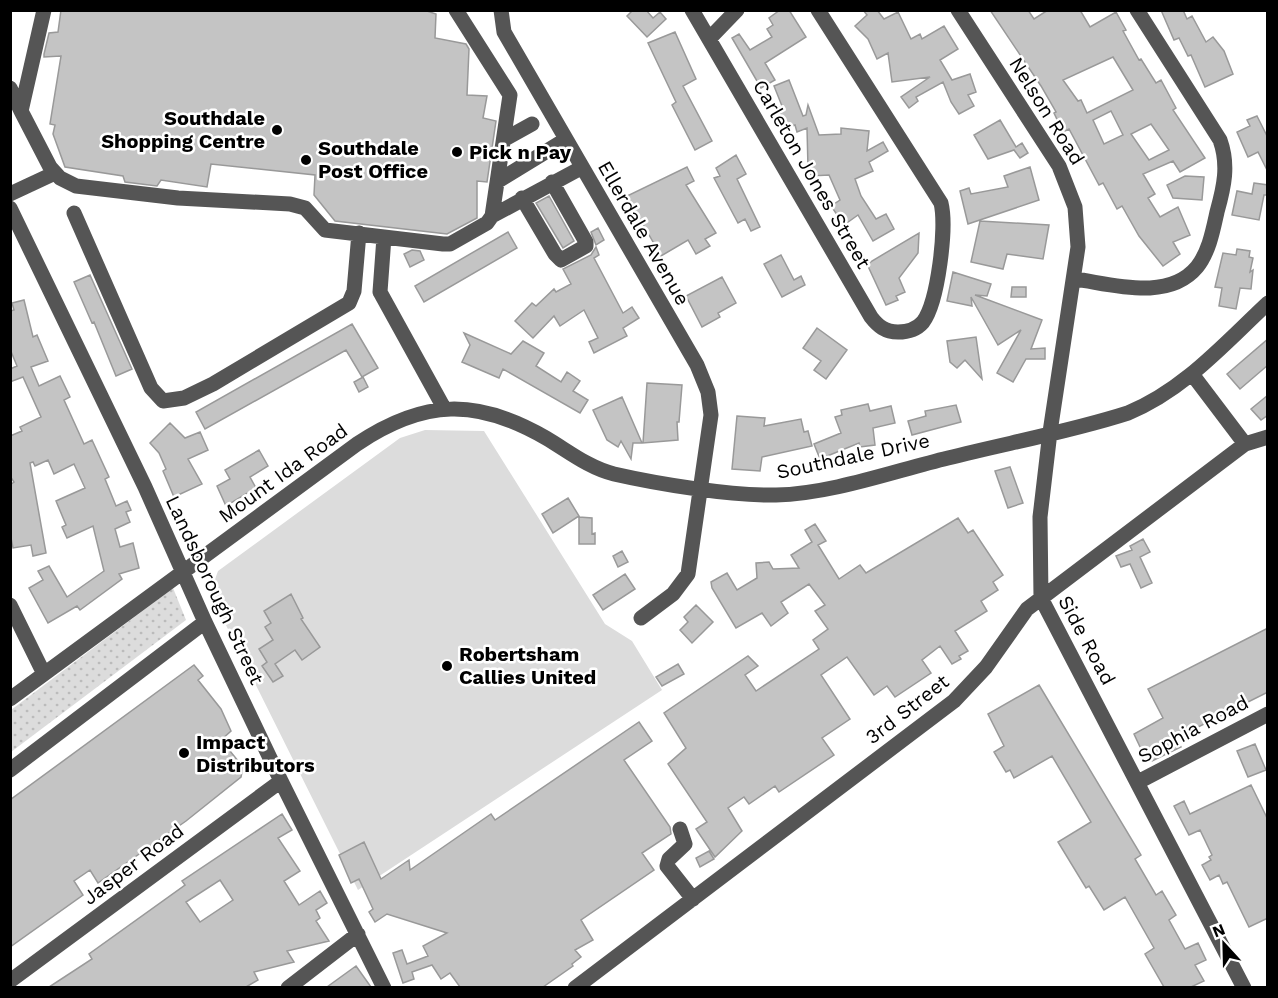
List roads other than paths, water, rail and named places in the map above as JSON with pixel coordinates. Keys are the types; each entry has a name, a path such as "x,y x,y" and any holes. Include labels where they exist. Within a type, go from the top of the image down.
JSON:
{"street":[{"path":"21,111 44,10"},
{"path":"456,10 508,90 511,101 492,216"},
{"name":"Ellerdale Avenue","path":"501,10 504,32 704,380 711,402 688,574 673,594 641,618"},
{"name":"Carleton Jones Street","path":"692,10 871,317 884,330 894,332 913,329 924,320 934,292 944,226 941,203 818,10"},
{"path":"709,39 737,10"},
{"name":"Nelson Road","path":"958,10 1066,180 1077,225 1074,279"},
{"path":"1074,279 1154,288 1189,274 1206,252 1222,194 1226,161 1220,140 1137,10"},
{"path":"10,88 55,173 76,186 178,198 290,204 305,208 322,229 450,244 487,223 492,216 522,198 581,168"},
{"path":"505,139 532,124"},
{"path":"498,181 565,140"},
{"path":"10,194 55,173"},
{"path":"522,198 555,254 561,260 566,258 586,246 586,242 552,182"},
{"name":"Landsborough Street","path":"10,208 145,487 205,622 281,781 384,987"},
{"path":"74,213 151,388 163,401 184,398 203,388 317,324 349,303 354,291 359,233"},
{"path":"384,237 380,292 444,408"},
{"name":"Side Road","path":"1074,279 1050,432 1040,517 1041,598 1244,987"},
{"path":"354,291 380,292"},
{"name":"Southdale Drive","path":"444,408 483,411 508,419 607,472 759,495 800,493 1105,420 1147,405 1192,374 1268,303"},
{"path":"1192,374 1245,444 1268,437"},
{"name":"Mount Ida Road","path":"10,699 182,571 373,434 406,416 444,408"},
{"name":"3rd Street","path":"575,987 954,701 986,668 1028,609 1245,444"},
{"path":"10,605 44,674"},
{"path":"10,770 205,622"},
{"name":"Sophia Road","path":"1138,782 1268,714"},
{"name":"Jasper Road","path":"10,981 281,781"},
{"path":"680,829 685,844 666,863 693,899"},
{"path":"288,987 358,934"}],"place":[{"name":"Southdale Shopping Centre","path":"277,130"},
{"name":"Pick n Pay","path":"457,152"},
{"name":"Southdale Post Office","path":"306,160"},
{"name":"Robertsham Callies United","path":"447,666"},
{"name":"Impact Distributors","path":"184,753"}]}
